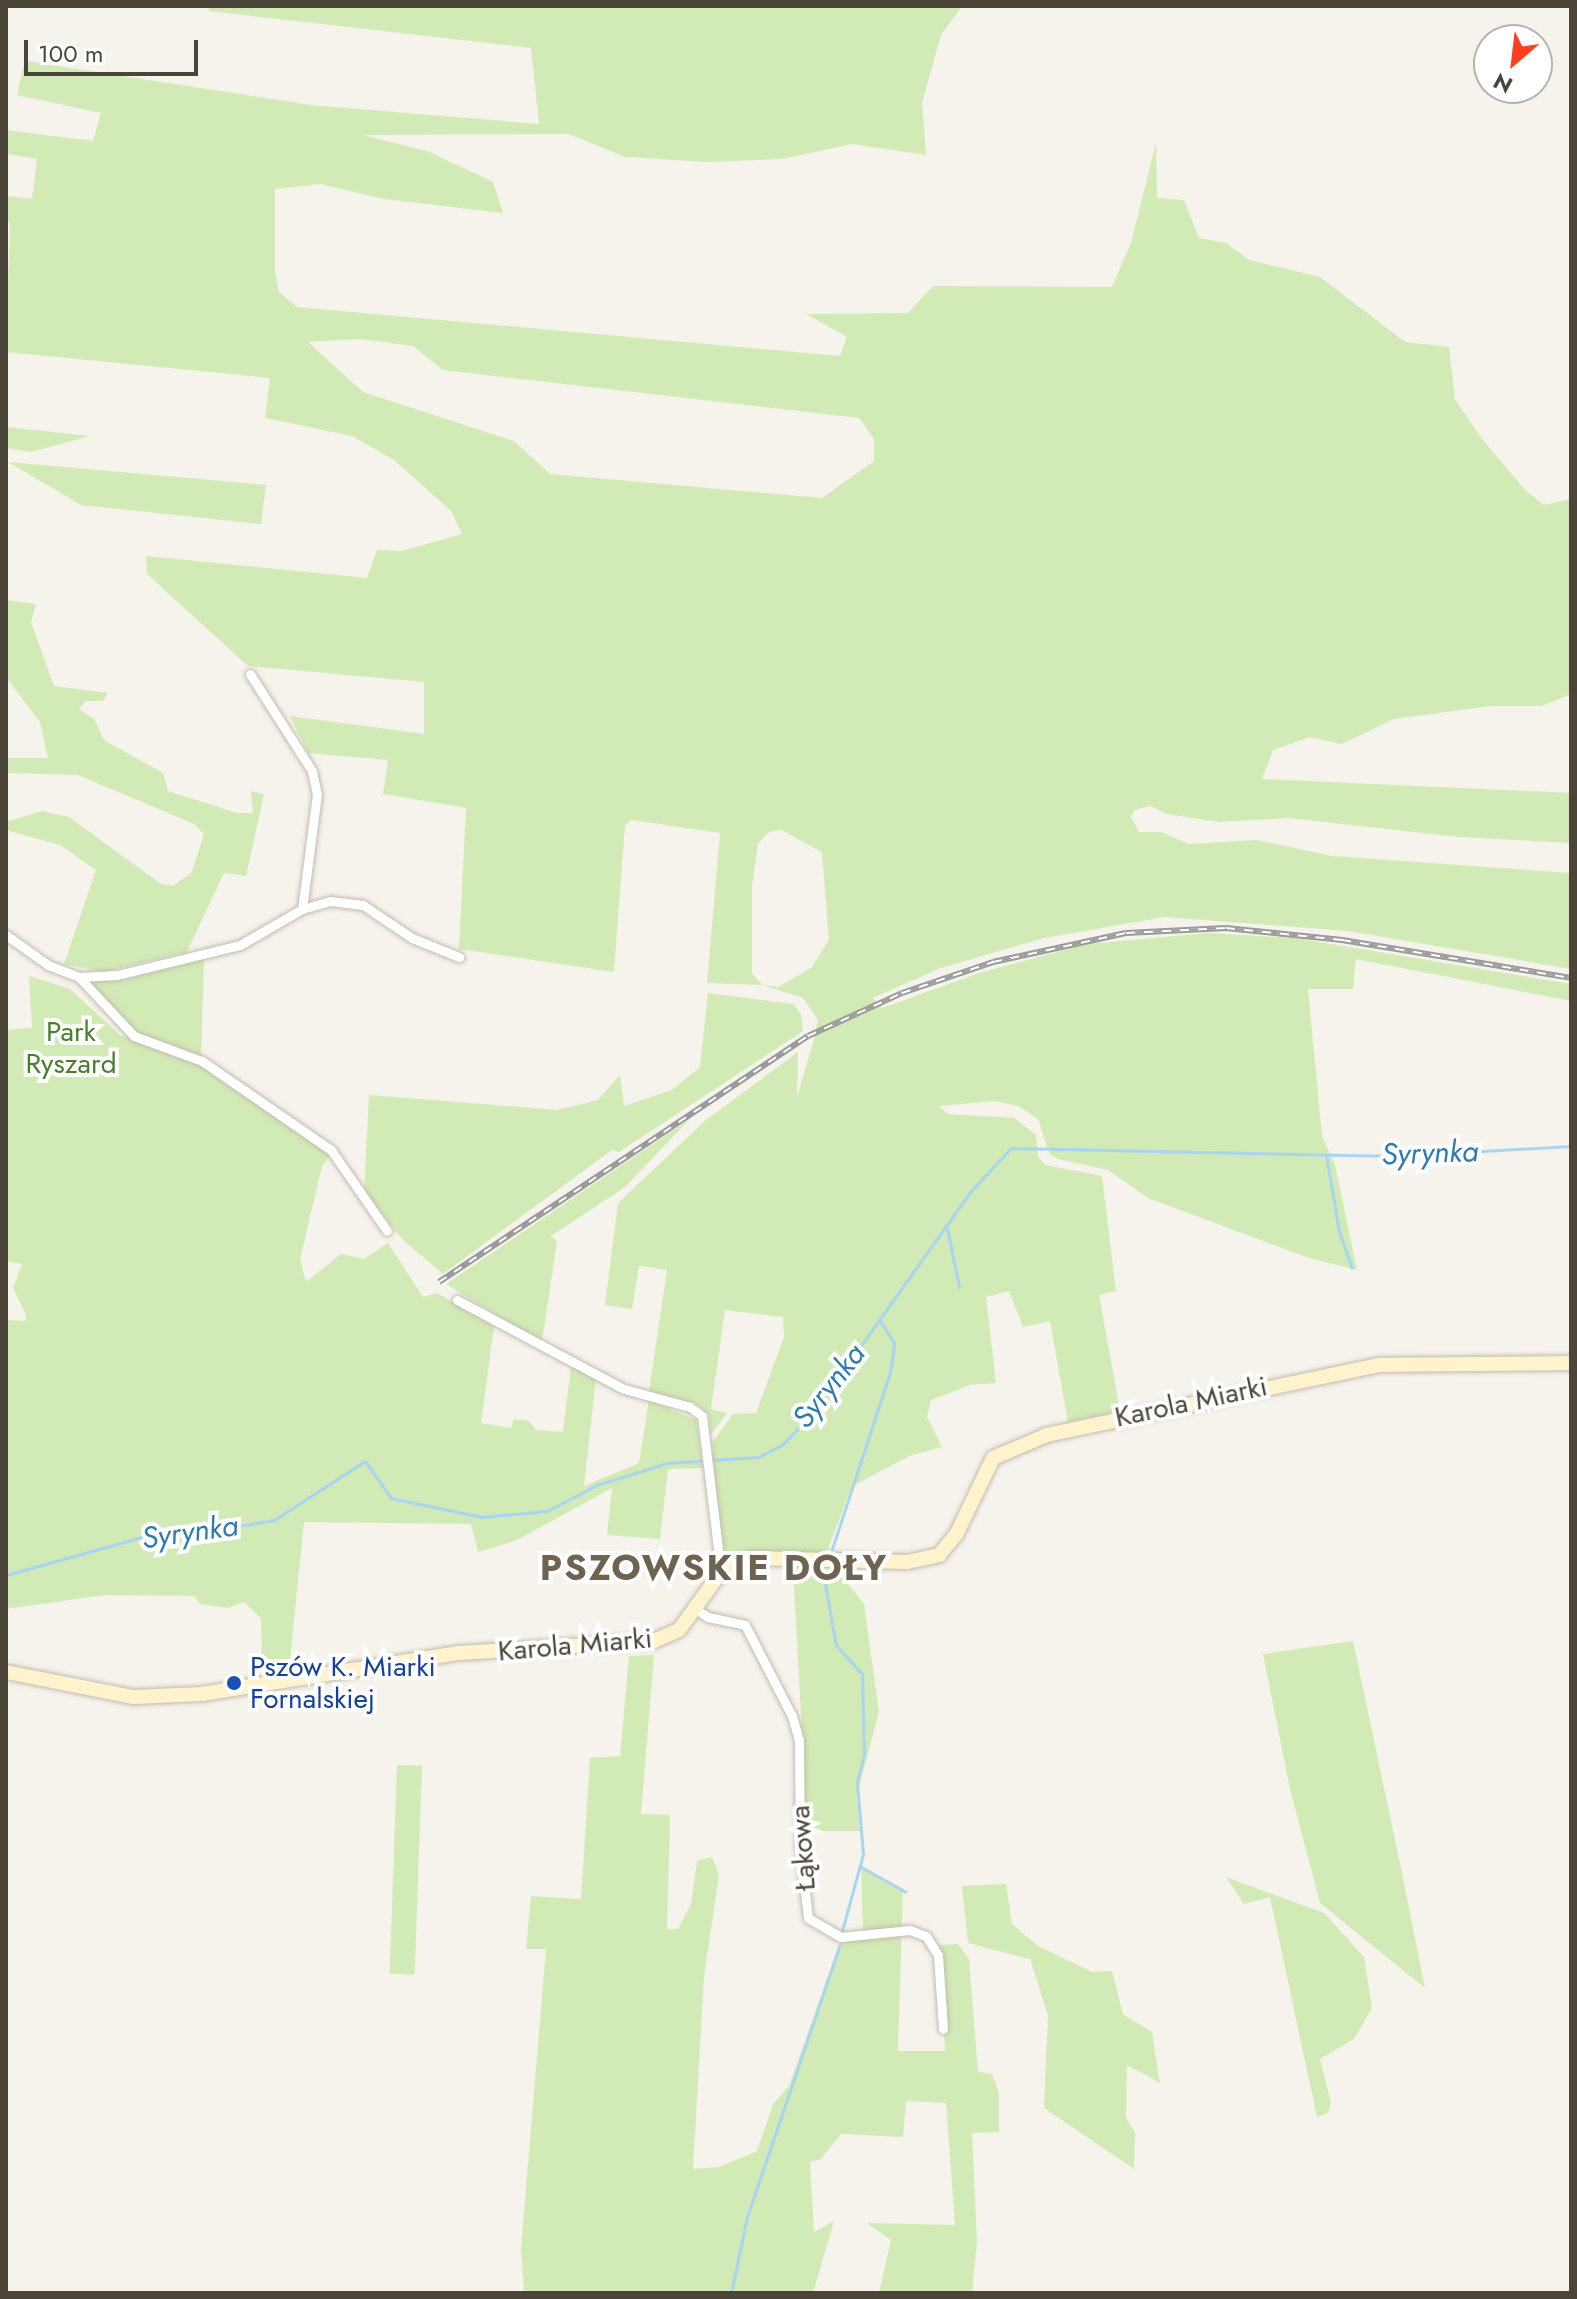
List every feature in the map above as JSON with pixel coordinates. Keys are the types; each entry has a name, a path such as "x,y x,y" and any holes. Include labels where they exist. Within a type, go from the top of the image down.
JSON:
{"street":[{"path":"250,674 312,771 317,794 302,909"},
{"path":"6,935 48,965 79,977 117,975 240,945 302,909 330,901 363,905 412,938 459,957"},
{"path":"79,977 134,1036 202,1061 331,1150 387,1231"},
{"path":"457,1300 624,1389 697,1411 706,1423 707,1469 721,1572"},
{"name":"Karola Miarki","path":"6,1672 134,1697 202,1694 459,1653 654,1641 679,1630 721,1572 752,1558 875,1563 920,1561 939,1555 956,1535 993,1458 1058,1432 1380,1365 1571,1363"},
{"name":"Łąkowa","path":"694,1608 708,1617 745,1625 792,1716 799,1740 800,1847 808,1918 841,1937 910,1930 926,1936 938,1955 943,2029"}],"green space":[{"path":"210,6 962,6 941,35 922,103 926,155 852,144 782,159 709,162 625,157 569,134 363,135 427,151 493,182 503,213 384,199 320,184 275,189 275,272 279,292 297,307 840,356 847,337 806,314 908,313 933,286 1112,287 1131,243 1156,143 1157,198 1184,200 1199,238 1226,243 1249,260 1320,277 1405,342 1449,347 1455,399 1482,439 1526,491 1544,505 1571,499 1571,694 1542,706 1491,706 1394,719 1342,744 1310,737 1273,750 1262,779 1571,793 1571,843 1459,837 1289,818 1219,822 1167,814 1150,806 1134,810 1131,817 1139,832 1161,832 1189,844 1257,840 1332,856 1571,873 1571,969 1348,931 1165,917 1044,938 938,969 873,998 882,1008 979,973 1087,944 1208,933 1295,938 1571,984 1571,1001 1356,959 1353,989 1308,989 1322,1136 1335,1165 1357,1270 1309,1258 1148,1198 1108,1170 1058,1159 1049,1153 1038,1119 1018,1106 994,1101 939,1106 948,1114 1014,1118 1036,1135 1038,1157 1046,1165 1102,1176 1116,1291 1099,1295 1120,1411 1068,1422 1050,1321 1023,1327 1009,1291 986,1297 996,1383 970,1385 931,1400 927,1417 942,1447 912,1455 852,1486 826,1554 728,1554 719,1546 712,1443 733,1414 756,1413 784,1337 783,1317 725,1310 711,1409 727,1413 711,1434 709,1415 696,1403 649,1391 667,1270 639,1266 632,1309 605,1305 618,1203 706,1120 798,1052 797,1097 814,1039 818,1020 803,998 762,985 707,983 720,833 632,820 625,825 614,972 459,949 466,808 383,794 388,760 308,753 290,716 424,734 424,682 248,666 147,574 146,556 367,578 377,550 402,551 462,534 451,511 394,460 352,436 265,418 270,378 6,352 10,222 6,221 6,196 32,199 37,159 6,154 6,130 93,141 101,113 17,95 25,61 311,105 539,124 531,48 209,11","holes":["360,339 413,346 443,370 859,418 874,439 874,461 822,498 550,474 514,441 363,392 308,342","781,830 822,852 829,940 811,968 778,987 762,985 752,973 752,885 758,844 769,832"]},
{"path":"6,427 90,436 31,452 6,448"},
{"path":"8,462 266,485 261,524 81,505"},
{"path":"6,600 36,604 31,622 54,686 108,693 103,701 86,701 79,709 94,719 104,740 163,773 168,791 237,813 253,813 251,791 264,794 246,876 224,873 183,960 182,953 104,972 64,964 96,870 60,845 6,830 6,822 42,811 69,817 161,884 173,886 192,872 204,834 194,824 78,775 6,773 6,758 48,758 40,722 6,677"},
{"path":"204,959 201,1058 132,1031 92,986 98,980 124,980"},
{"name":"Park Ryszard","path":"29,976 70,989 120,1035 198,1064 330,1155 322,1166 300,1259 306,1282 341,1254 364,1259 388,1243 423,1297 437,1293 494,1326 481,1423 511,1428 514,1419 529,1421 536,1430 563,1432 571,1366 596,1379 584,1486 639,1463 649,1400 696,1420 703,1468 668,1469 660,1539 607,1535 612,1488 517,1540 478,1552 471,1524 304,1522 289,1669 262,1673 261,1618 244,1602 228,1608 200,1604 194,1596 105,1595 6,1609 6,1320 25,1321 26,1315 13,1288 22,1264 6,1261 6,1030 32,1028"},
{"path":"708,993 793,1004 801,1014 803,1031 619,1152 612,1150 443,1274 403,1240 364,1191 369,1095 557,1110 598,1100 620,1075 624,1106 672,1090 700,1067"},
{"path":"690,1119 625,1187 551,1236 557,1242 542,1342 446,1284"},
{"path":"793,1566 838,1571 864,1604 879,1712 857,1795 860,1831 802,1831 804,1771"},
{"path":"1353,1641 1425,1988 1320,1903 1290,1789 1263,1654"},
{"path":"654,1655 641,1814 670,1815 667,1929 678,1929 691,1904 697,1861 712,1857 719,1875 704,1977 693,2169 719,2167 757,2151 773,2104 789,2086 840,1942 863,1930 861,1867 903,1890 898,2051 945,2051 940,1945 958,1944 969,1959 978,2072 992,2074 999,2093 999,2132 972,2133 977,2242 972,2293 879,2293 891,2240 867,2223 955,2225 946,2103 906,2101 903,2137 841,2134 821,2159 810,2162 814,2232 834,2221 813,2293 524,2293 521,2248 546,1949 526,1949 531,1896 581,1899 590,1758 620,1756 629,1656"},
{"path":"397,1765 422,1766 415,1975 390,1974"},
{"path":"1226,1877 1324,1913 1364,1957 1372,2008 1354,2039 1320,2059 1331,2103 1328,2113 1317,2117 1270,1897 1244,1904"},
{"path":"1006,1884 1012,1924 1038,1946 1092,1972 1112,1971 1123,2014 1152,2032 1160,2083 1127,2065 1126,2118 1135,2132 1134,2169 1044,2108 1048,2015 1030,1959 968,1943 962,1886"}],"waterway":[{"name":"Syrynka","path":"6,1575 156,1533 216,1530 274,1520 365,1461 391,1498 482,1517 547,1511 597,1485 667,1463 759,1457 782,1445 813,1413 971,1191 1011,1148 1397,1156 1571,1146"},
{"path":"1326,1155 1339,1231 1352,1268"},
{"path":"947,1228 959,1287"},
{"path":"831,1552 890,1373 894,1343 879,1319"},
{"path":"823,1573 836,1645 862,1674 864,1754 857,1783 863,1854 842,1931"},
{"path":"861,1867 906,1892"},
{"path":"731,2293 747,2217 839,1946"}],"railway":[{"path":"439,1282 808,1036 902,993 993,962 1126,933 1226,928 1342,940 1571,978"}],"place":[{"name":"Pszów K. Miarki Fornalskiej","path":"234,1683"}],"district":[{"name":"PSZOWSKIE DOŁY","path":"714,1568"}]}
